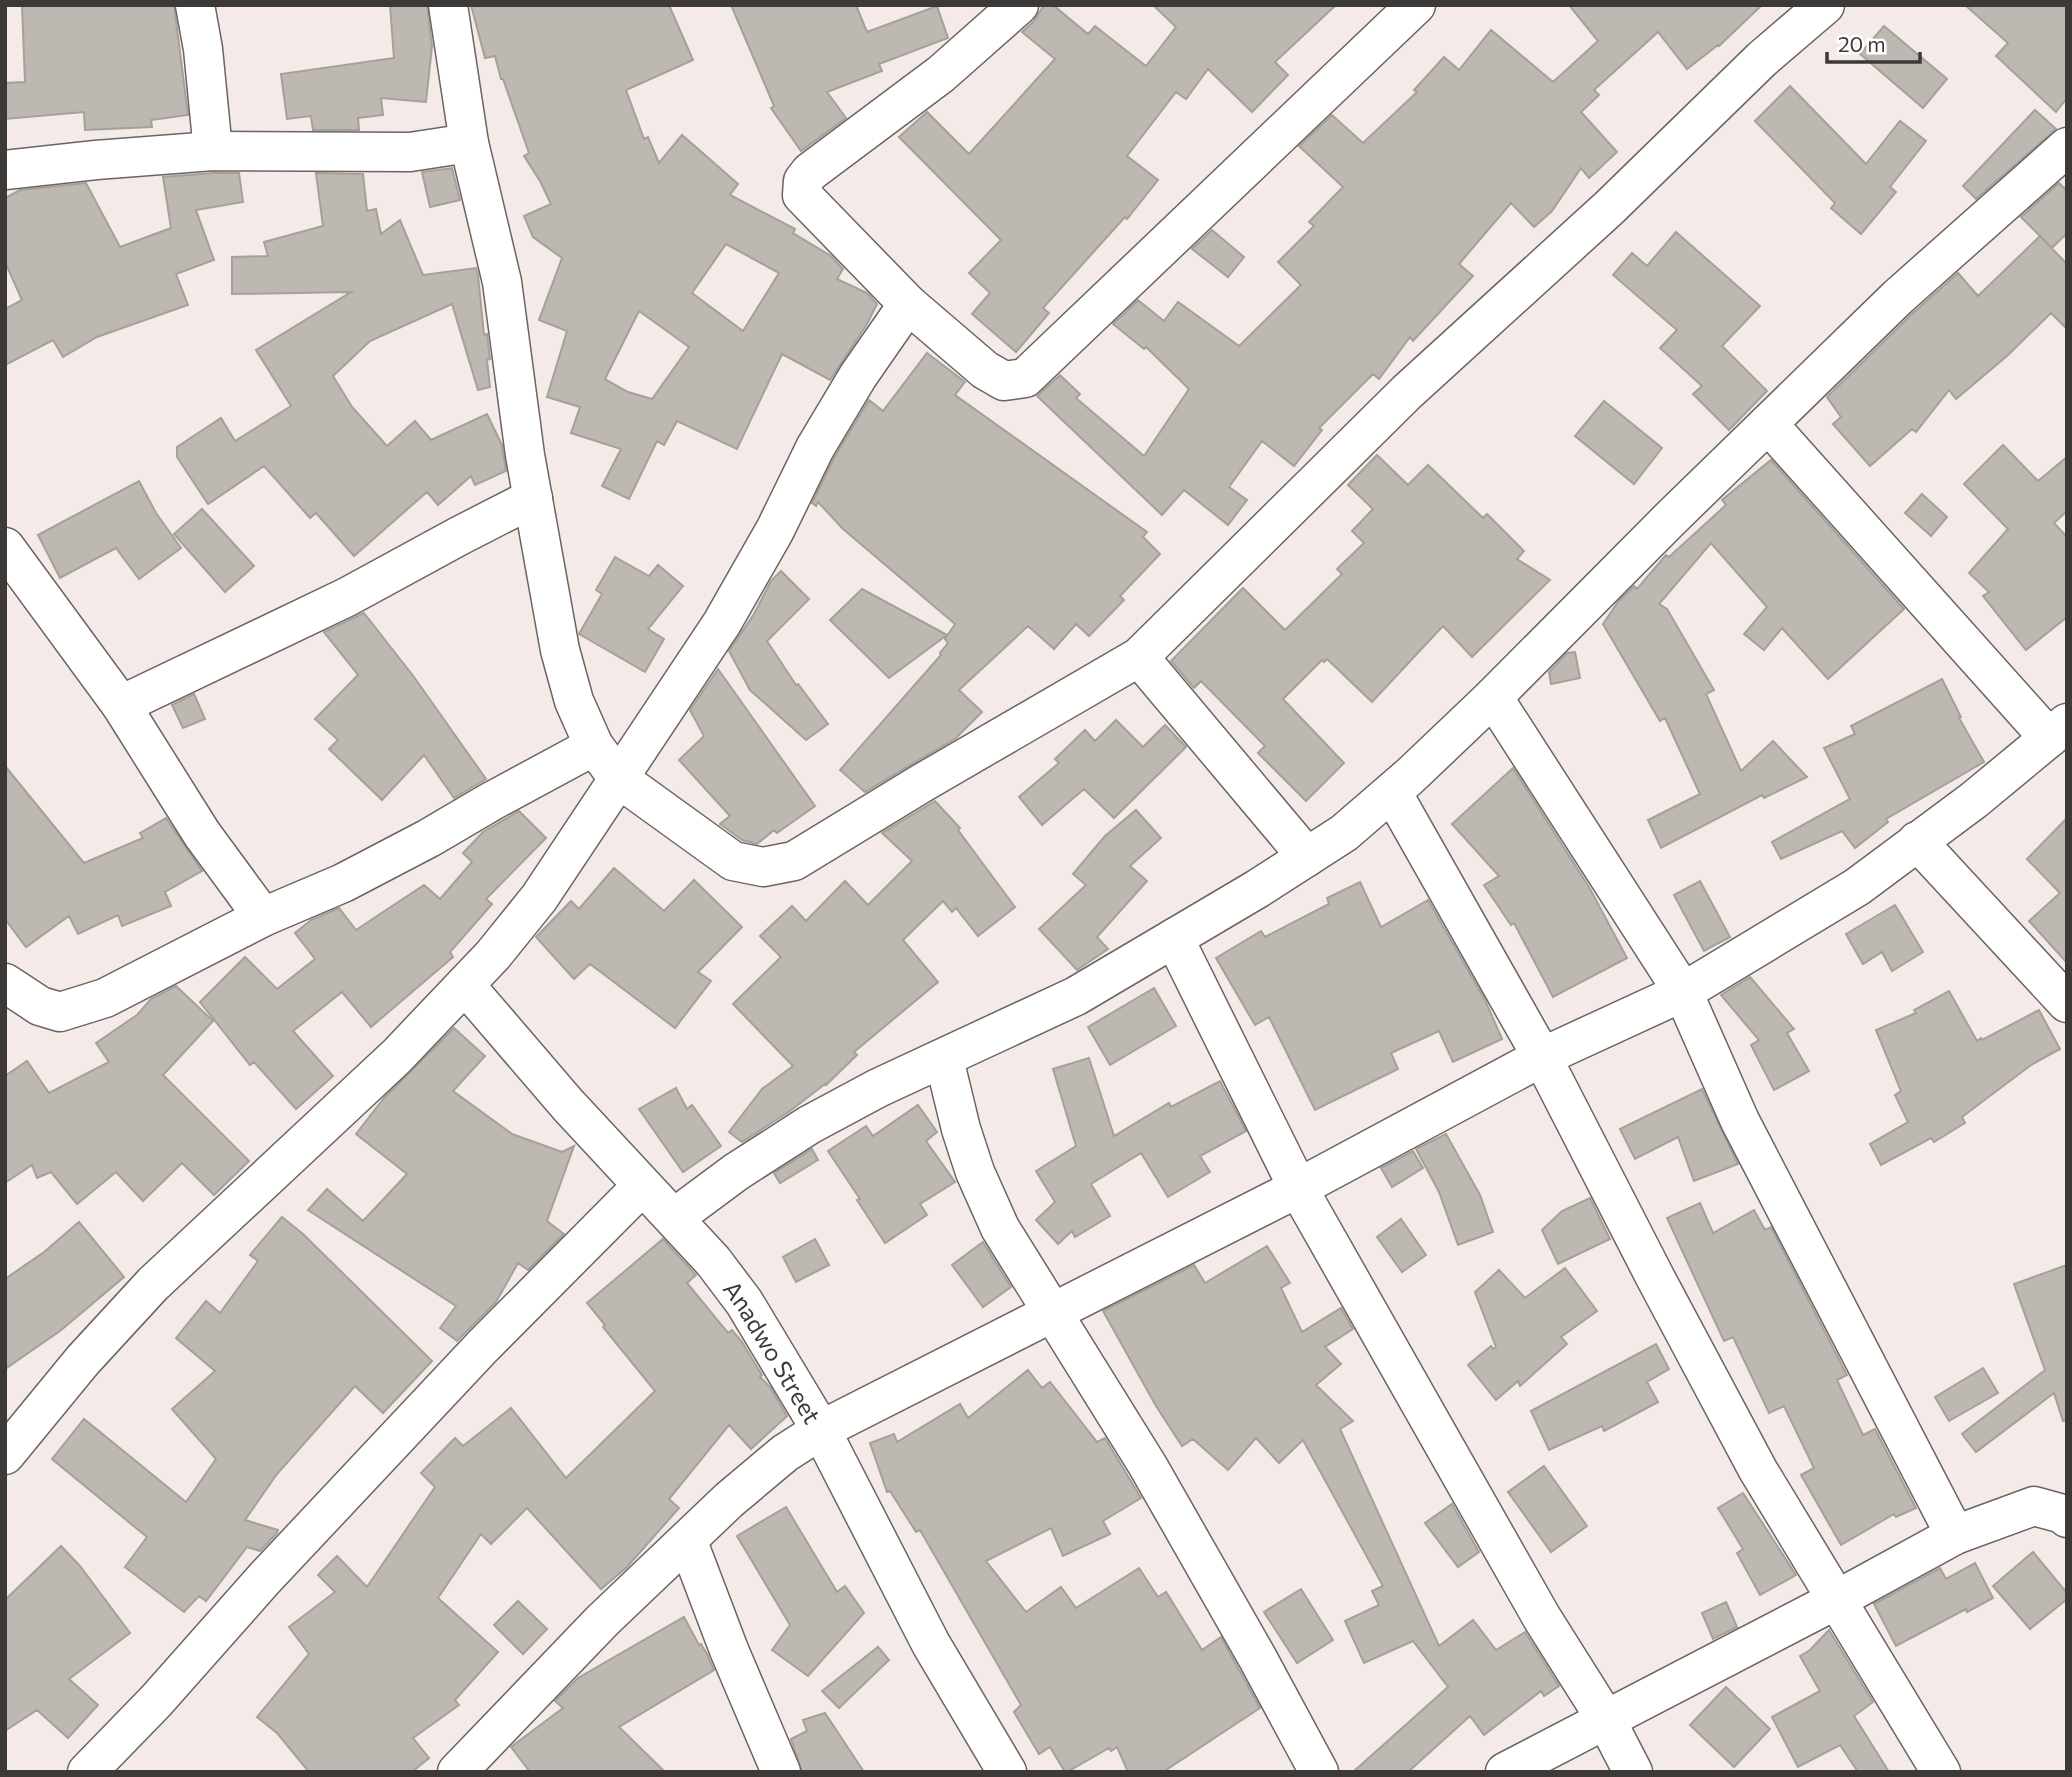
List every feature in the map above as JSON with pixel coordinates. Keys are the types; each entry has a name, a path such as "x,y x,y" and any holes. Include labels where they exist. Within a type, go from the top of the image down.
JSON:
{"street":[{"path":"195,5 203,49 213,151"},
{"path":"448,5 469,143 502,282 525,455 560,650 574,701 594,746 618,778 733,861 763,867 794,861 1139,657 1407,392 1609,208 1762,59 1825,5"},
{"path":"1019,5 941,74 810,172 803,181 802,195 908,304 985,370 1004,381 1025,378 1416,5"},
{"path":"5,170 213,151 410,152 469,143"},
{"path":"674,1218 736,1172 809,1125 878,1088 1076,996 1174,939 1344,833 1493,697 1669,520 1898,297 2067,147"},
{"path":"5,1455 83,1360 153,1284 397,1056 493,955 539,898 722,623 775,530 815,448 858,376 908,304"},
{"path":"457,1772 602,1621 730,1500 785,1453 821,1430 1298,1188 1542,1057 1683,992 1857,887 1974,800 2058,730 1768,424"},
{"path":"121,705 347,597 533,498"},
{"path":"5,547 121,705 202,834 263,917"},
{"path":"1139,657 1307,857"},
{"path":"1493,697 1683,992 1740,1121 1955,1535"},
{"path":"5,983 40,1006 60,1012 82,1007 263,917 342,883 594,746"},
{"path":"1392,792 1542,1057 1758,1470 1941,1772"},
{"path":"1917,841 2067,1003"},
{"path":"1174,939 1298,1188 1542,1618 1605,1718 1633,1772"},
{"name":"Anadwo Street","path":"465,985 520,1051 713,1261 744,1302 821,1430 931,1644 1007,1772"},
{"path":"944,1059 961,1129 975,1172 1000,1228 1154,1478 1257,1657 1319,1772"},
{"path":"87,1772 156,1701 264,1579 482,1347 642,1186"},
{"path":"1505,1772 1955,1535 2034,1506 2063,1514 2067,1518"},
{"path":"688,1542 729,1650 781,1772"}],"building":[{"path":"22,5 174,5 188,115 151,120 152,127 85,130 84,112 5,119 5,83 25,82"},
{"path":"390,5 427,5 432,46 426,102 381,98 383,115 358,118 359,130 313,130 311,116 287,119 281,74 394,58"},
{"path":"471,5 669,5 693,60 626,90 644,139 648,137 659,163 682,135 738,184 730,195 795,229 793,233 831,256 843,269 837,279 867,293 877,304 830,380 782,354 737,449 677,421 664,445 657,441 629,499 602,486 621,449 571,433 580,407 547,397 567,331 539,320 562,258 533,237 524,216 551,204 524,156 529,153 495,56 485,58","holes":["726,244 779,273 743,331 692,293","639,311 689,347 652,399 628,392 605,379"]},
{"path":"731,5 856,5 867,32 937,6 948,38 879,64 882,71 827,92 846,118 801,151 771,108 774,106"},
{"path":"1044,5 1053,5 1088,34 1095,26 1146,66 1176,27 1153,5 1336,5 1275,62 1288,75 1252,112 1208,69 1186,99 1176,92 1127,156 1158,180 1127,219 1125,217 1043,308 1049,313 1016,352 972,314 990,293 969,273 1001,240 899,137 927,112 969,154 1055,59 1022,32 1034,21"},
{"path":"1569,5 1762,5 1719,46 1687,69 1658,32 1594,90 1599,95 1581,112 1617,152 1589,178 1581,168 1552,211 1534,227 1511,203 1459,264 1473,276 1413,341 1410,337 1379,379 1373,374 1319,428 1322,430 1294,466 1262,441 1229,487 1247,500 1228,525 1184,490 1162,515 1037,396 1060,375 1080,394 1076,398 1144,456 1189,389 1146,347 1144,349 1113,324 1138,300 1164,321 1178,302 1239,346 1301,285 1278,262 1314,226 1309,222 1343,187 1299,146 1332,115 1363,143 1417,92 1414,90 1444,57 1459,70 1491,30 1553,82 1598,41"},
{"path":"1965,5 2067,5 2067,98 2056,112 1996,56 2008,43"},
{"path":"1884,26 1947,79 1923,108 1860,54"},
{"path":"1790,86 1866,164 1900,121 1926,141 1890,187 1896,192 1861,234 1831,208 1835,203 1755,121"},
{"path":"2035,110 2056,129 1976,199 1963,186"},
{"path":"452,168 460,200 430,207 422,172"},
{"path":"239,173 243,202 196,210 214,260 176,274 188,305 97,337 63,357 53,340 5,365 5,309 22,300 5,262 5,198 20,190 86,183 120,247 171,228 163,177"},
{"path":"316,173 363,174 367,211 376,209 381,234 400,220 423,275 476,268 478,275 484,335 487,334 490,359 487,360 490,387 478,390 452,304 370,341 333,376 352,407 387,446 415,421 431,440 487,414 502,445 506,471 475,485 471,476 438,505 427,492 354,556 316,513 310,518 264,466 208,504 177,457 177,447 221,418 235,441 291,406 256,350 351,292 232,294 232,257 268,256 264,242 323,226"},
{"path":"2059,183 2067,191 2067,233 2052,248 2021,217"},
{"path":"1212,230 1244,257 1228,277 1192,249"},
{"path":"1676,232 1760,306 1722,346 1767,391 1729,430 1693,394 1702,386 1660,348 1677,330 1613,275 1632,253 1647,266"},
{"path":"2040,236 2067,264 2067,329 2051,313 2007,356 1956,399 1949,390 1916,432 1912,429 1870,466 1833,424 1841,417 1827,397 1958,273 1978,296"},
{"path":"927,353 965,382 955,395 1147,532 1143,537 1160,554 1120,596 1124,600 1089,636 1076,624 1054,649 1028,626 959,690 982,712 956,738 865,792 840,770 941,655 948,643 945,639 955,624 843,529 818,502 816,506 812,503 834,458 869,400 883,411"},
{"path":"1604,401 1662,448 1634,484 1575,436"},
{"path":"2003,445 2038,481 2067,457 2067,511 2054,523 2067,537 2067,617 2026,650 1983,596 1989,592 1969,573 2008,529 1964,484"},
{"path":"1377,455 1408,485 1428,465 1483,518 1487,514 1524,551 1517,559 1550,580 1472,657 1443,626 1372,702 1327,659 1324,662 1322,660 1283,699 1344,763 1306,801 1258,753 1265,746 1201,681 1194,688 1171,661 1243,588 1285,630 1342,574 1337,569 1364,543 1352,531 1373,509 1348,485"},
{"path":"1771,460 1904,609 1828,679 1782,628 1764,650 1744,634 1767,607 1711,543 1659,604 1667,609 1714,690 1706,694 1741,771 1773,741 1807,777 1764,798 1762,795 1661,848 1648,820 1700,794 1665,718 1660,721 1603,624 1618,602 1634,586 1637,589 1666,555 1669,557 1726,505 1722,500"},
{"path":"139,481 156,513 181,548 139,579 116,548 60,578 38,535"},
{"path":"1922,494 1947,517 1931,536 1905,513"},
{"path":"202,509 254,566 225,592 174,534"},
{"path":"615,557 649,576 658,565 683,586 648,629 664,639 645,672 579,634 602,594 596,590"},
{"path":"781,571 809,599 767,641 796,685 798,684 828,724 806,740 750,690 729,651 754,614 771,581"},
{"path":"862,589 947,635 889,678 830,620"},
{"path":"364,613 414,677 486,779 454,798 424,755 382,800 329,749 338,740 315,719 358,675 324,632"},
{"path":"1575,652 1580,678 1551,684 1549,672 1567,653"},
{"path":"718,669 815,806 777,833 774,830 757,844 742,840 720,824 730,816 679,760 704,736 690,710"},
{"path":"1942,679 1961,717 1959,718 1984,762 1886,819 1888,822 1855,848 1842,831 1781,859 1772,842 1850,799 1824,748 1855,734 1851,726"},
{"path":"194,694 205,719 183,728 172,705"},
{"path":"1116,720 1143,747 1165,725 1186,747 1114,818 1084,789 1042,825 1019,797 1059,763 1055,759 1085,730 1095,741"},
{"path":"5,766 84,863 143,838 140,833 166,818 202,871 165,892 171,906 122,926 118,915 78,934 69,916 26,947 5,919"},
{"path":"1513,768 1589,887 1627,958 1553,997 1514,923 1511,925 1484,885 1499,876 1452,824"},
{"path":"935,801 960,828 958,830 1015,907 978,936 956,908 952,912 943,901 903,940 938,982 854,1052 857,1055 826,1085 742,1142 729,1132 762,1089 793,1066 733,1004 781,957 760,936 792,906 806,921 845,881 868,905 912,861 882,833"},
{"path":"1136,810 1161,838 1130,866 1147,881 1097,937 1108,949 1077,970 1039,929 1086,885 1073,874 1105,836"},
{"path":"519,811 546,838 486,899 492,904 450,952 453,957 371,1027 342,992 293,1031 333,1076 296,1109 254,1062 250,1065 200,1002 245,957 277,989 315,959 295,933 311,920 339,908 356,930 424,885 440,899 472,862 463,853 483,832"},
{"path":"2067,818 2067,963 2029,921 2060,893 2027,859"},
{"path":"614,868 664,911 694,880 742,927 698,972 711,981 675,1028 590,964 574,979 536,937 571,901 579,909"},
{"path":"1700,881 1730,937 1704,951 1674,895"},
{"path":"1360,882 1381,927 1428,900 1485,1000 1502,1039 1453,1062 1439,1031 1391,1053 1398,1069 1315,1110 1269,1017 1255,1025 1216,958 1261,931 1265,937 1329,904 1327,898"},
{"path":"1895,905 1923,952 1892,971 1882,952 1863,964 1846,934"},
{"path":"1750,977 1794,1029 1787,1033 1809,1071 1774,1090 1751,1045 1759,1040 1721,995"},
{"path":"176,986 213,1021 163,1075 249,1161 214,1195 182,1163 143,1201 116,1172 77,1204 51,1172 37,1178 32,1165 5,1183 5,1076 27,1061 49,1093 109,1062 96,1043 137,1015 151,999"},
{"path":"1154,988 1176,1026 1110,1065 1088,1027"},
{"path":"1949,991 1977,1041 2039,1010 2060,1049 2031,1065 1962,1117 1965,1123 1934,1142 1931,1138 1881,1165 1870,1144 1908,1122 1895,1095 1901,1091 1876,1030 1916,1013 1914,1010"},
{"path":"454,1028 485,1056 453,1091 512,1134 562,1152 574,1146 547,1221 564,1234 528,1270 518,1263 496,1302 457,1341 440,1328 456,1306 308,1210 327,1189 363,1221 407,1174 356,1134 384,1098"},
{"path":"1089,1058 1114,1136 1169,1103 1171,1107 1220,1081 1246,1131 1200,1156 1210,1172 1168,1197 1141,1153 1091,1184 1110,1216 1075,1237 1072,1231 1058,1244 1036,1220 1055,1202 1036,1171 1076,1146 1053,1069"},
{"path":"676,1088 687,1109 692,1105 721,1146 683,1172 639,1109"},
{"path":"1702,1089 1738,1164 1694,1181 1678,1137 1635,1159 1620,1129"},
{"path":"918,1105 937,1132 926,1141 955,1182 920,1204 927,1215 885,1243 828,1151 866,1126 873,1136"},
{"path":"1446,1134 1480,1195 1493,1232 1458,1245 1439,1192 1416,1149"},
{"path":"812,1149 818,1160 780,1183 774,1173"},
{"path":"1413,1151 1423,1168 1392,1187 1381,1168"},
{"path":"1590,1198 1610,1239 1558,1264 1542,1230 1562,1211"},
{"path":"1700,1203 1713,1233 1754,1210 1765,1230 1771,1227 1847,1375 1837,1380 1863,1435 1875,1429 1916,1508 1896,1517 1894,1514 1841,1545 1801,1475 1814,1468 1784,1406 1769,1413 1733,1337 1724,1341 1667,1218"},
{"path":"282,1217 303,1234 432,1361 383,1413 355,1386 277,1474 245,1520 278,1530 277,1533 260,1551 247,1547 206,1601 199,1596 184,1612 125,1567 147,1537 52,1459 84,1419 186,1502 216,1459 172,1409 215,1371 176,1338 206,1301 220,1313 258,1261 250,1255"},
{"path":"1401,1219 1426,1255 1402,1272 1377,1237"},
{"path":"79,1222 124,1277 60,1331 5,1369 5,1279 44,1252"},
{"path":"663,1239 696,1275 687,1283 728,1333 732,1330 742,1342 762,1375 760,1377 770,1387 787,1416 751,1449 729,1425 669,1499 679,1508 627,1567 601,1589 527,1508 491,1544 481,1534 438,1598 498,1652 455,1700 459,1705 413,1738 429,1758 412,1772 309,1772 277,1733 257,1717 309,1654 289,1627 335,1592 318,1575 337,1556 367,1587 435,1487 421,1473 455,1438 463,1446 511,1408 566,1478 655,1391 587,1303"},
{"path":"815,1239 829,1265 796,1282 783,1257"},
{"path":"983,1242 1011,1287 983,1307 952,1265"},
{"path":"1267,1246 1290,1283 1281,1288 1302,1332 1341,1308 1353,1329 1325,1347 1341,1364 1316,1385 1353,1421 1340,1429 1439,1646 1473,1620 1496,1650 1525,1632 1559,1686 1544,1696 1541,1691 1484,1735 1470,1716 1408,1772 1353,1772 1448,1687 1413,1641 1364,1663 1345,1621 1379,1605 1372,1591 1383,1586 1303,1440 1279,1463 1256,1438 1228,1470 1193,1439 1182,1446 1156,1406 1103,1311 1194,1265 1205,1283"},
{"path":"2067,1265 2067,1420 2063,1421 2054,1393 1976,1452 1962,1434 2045,1370 2014,1284"},
{"path":"1565,1268 1597,1311 1561,1337 1567,1344 1520,1386 1518,1381 1496,1400 1468,1365 1491,1346 1493,1349 1496,1347 1475,1292 1499,1270 1525,1298"},
{"path":"1656,1344 1669,1369 1647,1382 1658,1402 1604,1431 1602,1426 1549,1450 1531,1411"},
{"path":"1983,1368 1998,1393 1949,1421 1935,1397"},
{"path":"1028,1370 1042,1388 1050,1382 1097,1442 1105,1438 1141,1498 1103,1521 1110,1534 1063,1556 1051,1528 986,1561 1026,1612 1061,1587 1076,1608 1139,1568 1158,1597 1166,1592 1202,1650 1221,1637 1260,1708 1163,1772 1128,1772 1117,1747 1111,1751 1109,1748 1067,1772 1050,1747 1039,1754 1014,1712 1021,1705 920,1530 916,1532 890,1491 887,1492 870,1443 894,1434 897,1442 960,1404 968,1418"},
{"path":"1544,1466 1587,1526 1551,1552 1508,1492"},
{"path":"1743,1493 1796,1575 1760,1595 1737,1553 1743,1549 1718,1508"},
{"path":"1452,1504 1479,1552 1458,1567 1425,1523"},
{"path":"786,1507 837,1592 845,1586 864,1613 808,1676 772,1650 790,1625 737,1536"},
{"path":"61,1546 80,1566 130,1633 69,1679 98,1705 68,1738 37,1710 5,1731 5,1600"},
{"path":"2033,1552 2067,1593 2067,1599 2030,1629 1993,1586"},
{"path":"1975,1563 1993,1598 1967,1612 1966,1609 1896,1646 1874,1604 1940,1568 1946,1579"},
{"path":"1301,1589 1333,1640 1297,1663 1264,1612"},
{"path":"518,1601 547,1629 523,1654 494,1625"},
{"path":"1726,1602 1737,1627 1713,1639 1702,1613"},
{"path":"684,1617 714,1670 619,1727 665,1772 530,1772 511,1747 563,1708 555,1701 578,1678"},
{"path":"1829,1630 1873,1702 1854,1716 1889,1772 1858,1772 1840,1745 1798,1767 1772,1717 1820,1691 1800,1656 1810,1650"},
{"path":"878,1647 889,1660 839,1708 822,1691"},
{"path":"1726,1687 1770,1729 1734,1767 1690,1725"},
{"path":"825,1713 864,1772 802,1772 791,1739 807,1731 803,1720"}]}
